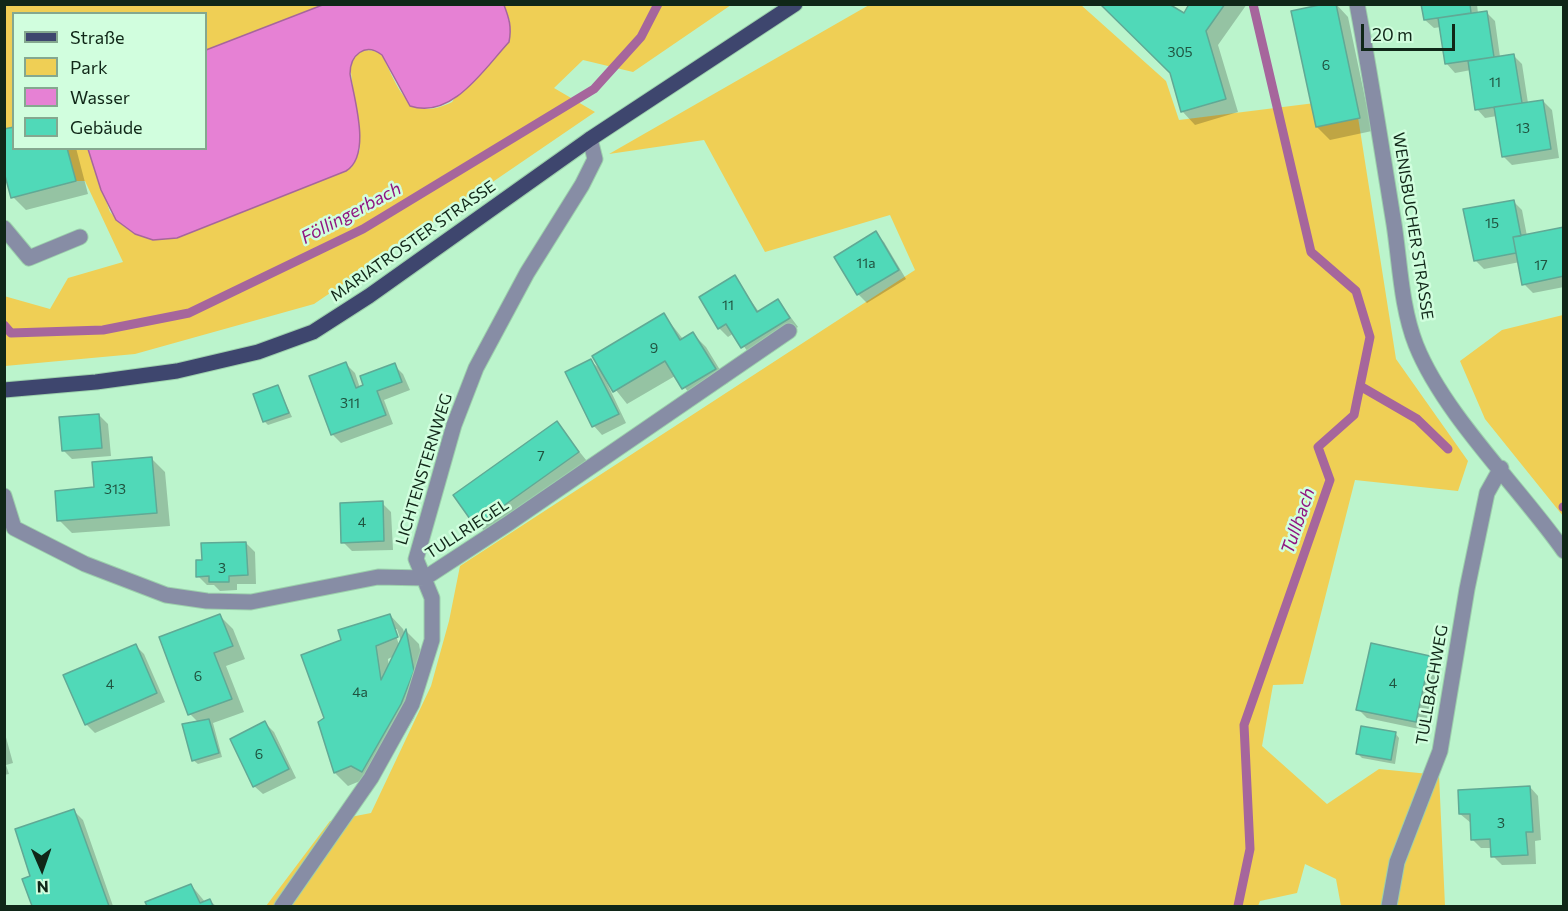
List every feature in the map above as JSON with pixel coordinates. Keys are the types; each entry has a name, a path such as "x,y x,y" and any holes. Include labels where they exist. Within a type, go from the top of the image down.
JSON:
{"main road":[{"name":"MARIATROSTER STRASSE","path":"4,390 96,382 177,371 258,352 313,332 369,296 590,139 795,4"}],"street":[{"name":"WENISBUCHER STRASSE","path":"1357,4 1373,91 1404,297 1415,344 1458,416 1501,468 1563,551"},
{"name":"LICHTENSTERNWEG","path":"282,906 371,778 412,704 432,640 432,598 416,559 463,397 476,368 528,273 582,185 595,159 590,139"},
{"path":"4,228 29,258 81,237"},
{"name":"TULLRIEGEL","path":"4,496 14,528 86,564 166,596 207,601 251,602 378,577 425,578 510,524 789,331"},
{"name":"TULLBACHWEG","path":"1389,906 1397,862 1440,751 1467,589 1487,493 1501,468"}],"green space":[{"path":"5,5 325,5 207,50 207,12 12,12 12,127 5,129"},
{"path":"504,5 731,5 633,72 583,60 554,88 595,112 314,304 135,354 5,366 4,296 50,309 68,278 123,262 85,181 76,181 67,150 88,150 110,212 125,227 143,237 177,238 352,167 360,149 350,64 355,55 368,50 382,55 407,100 425,109 437,108 452,102 510,21"},
{"path":"869,5 1081,5 1166,81 1179,120 1355,98 1396,359 1468,461 1458,491 1355,480 1303,684 1273,685 1262,746 1327,804 1379,769 1439,775 1445,906 1341,906 1336,879 1305,864 1297,893 1260,901 1258,906 266,906 330,821 371,813 431,686 449,621 460,566 915,270 890,215 765,252 704,140 609,154"},
{"path":"1564,315 1563,516 1485,419 1460,361 1502,330"}],"water":[{"path":"325,4 504,5 510,23 509,42 478,78 453,99 440,106 425,108 410,106 382,55 370,50 360,52 353,61 350,74 360,140 354,163 346,171 177,238 153,240 135,234 116,220 101,190 88,150 207,150 207,50"}],"building":[{"path":"1100,4 1169,4 1184,13 1189,4 1225,4 1206,31 1226,99 1181,112 1170,73"},
{"path":"1324,4 1336,4 1360,118 1316,127 1291,11"},
{"path":"1421,4 1470,4 1471,13 1424,20"},
{"path":"1487,11 1494,57 1445,64 1438,18"},
{"path":"1514,54 1522,103 1475,110 1468,61"},
{"path":"1543,100 1551,149 1502,157 1494,107"},
{"path":"12,127 12,150 68,150 76,181 11,198 4,172 4,129"},
{"path":"1514,200 1521,236 1513,237 1516,253 1474,261 1463,209"},
{"path":"1564,227 1564,276 1522,285 1513,237"},
{"path":"876,231 899,270 857,295 834,257"},
{"path":"735,275 757,312 778,299 790,318 741,348 726,324 718,329 699,297"},
{"path":"664,313 680,340 693,332 716,369 682,389 665,361 613,392 592,356"},
{"path":"591,359 619,414 592,427 565,372"},
{"path":"346,362 356,388 363,385 360,376 395,363 402,382 377,391 386,415 331,435 309,376"},
{"path":"278,385 289,413 263,422 253,394"},
{"path":"99,414 102,448 62,451 59,417"},
{"path":"557,421 579,452 475,526 453,495"},
{"path":"152,457 157,513 57,521 55,491 94,487 92,462"},
{"path":"383,501 384,541 341,543 340,503"},
{"path":"246,542 248,575 229,576 229,582 209,582 209,576 196,577 196,560 202,560 201,543"},
{"path":"220,614 233,646 214,653 232,699 188,715 159,637"},
{"path":"390,614 398,637 376,646 381,680 406,629 414,671 401,704 362,772 351,766 334,773 318,722 324,718 301,655 341,640 338,630"},
{"path":"1371,643 1430,656 1416,722 1356,710"},
{"path":"136,644 157,693 85,725 63,675"},
{"path":"209,719 219,753 192,761 182,724"},
{"path":"265,721 289,769 253,787 230,739"},
{"path":"1361,726 1396,732 1391,760 1356,754"},
{"path":"1530,786 1533,832 1526,832 1528,855 1491,857 1490,839 1471,840 1470,814 1459,814 1458,790"},
{"path":"74,809 109,906 32,906 22,879 30,876 15,829"},
{"path":"191,884 200,903 210,899 213,906 147,906 145,902"}],"waterway":[{"name":"Föllingerbach","path":"4,325 11,333 103,330 189,313 363,229 594,89 641,37 658,4"},
{"name":"Tullbach","path":"1238,906 1250,849 1244,725 1330,480 1318,447 1354,415 1370,337 1356,291 1311,252 1253,4"},
{"path":"1360,386 1417,419 1448,449"}]}
